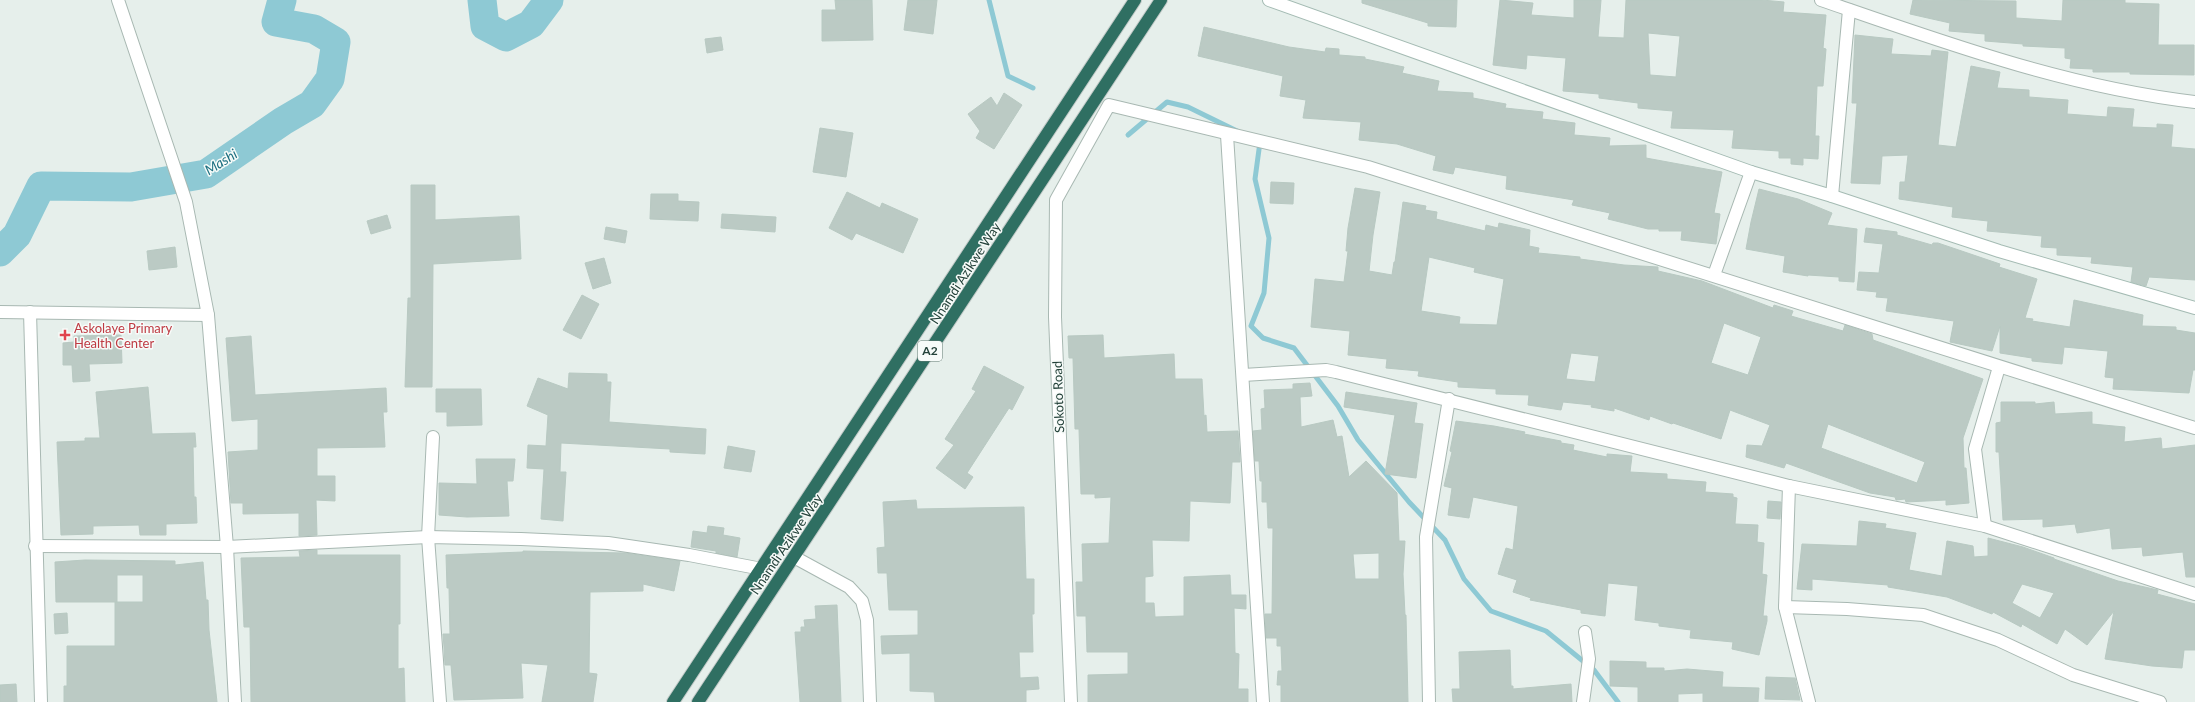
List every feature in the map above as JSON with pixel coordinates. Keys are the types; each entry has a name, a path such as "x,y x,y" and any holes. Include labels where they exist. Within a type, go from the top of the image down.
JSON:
{"highway":[{"name":"Nnamdi Azikwe Way","path":"673,702 762,569 1135,0"},
{"name":"Nnamdi Azikwe Way","path":"698,702 1161,0"}],"street":[{"path":"118,0 183,193 208,315 227,547 236,702"},
{"path":"1269,0 1751,172 1832,196 1999,251 2195,308"},
{"path":"1821,0 2015,66 2164,98 2195,102"},
{"path":"1832,196 1849,10"},
{"name":"Sokoto Road","path":"1071,702 1055,317 1056,200 1109,105 1227,135"},
{"path":"1263,702 1227,135 1368,167 2195,428"},
{"path":"1714,275 1751,172"},
{"path":"0,312 208,315"},
{"path":"30,312 35,546 41,702"},
{"path":"1985,526 1975,449 1999,367"},
{"path":"1243,375 1320,370 1331,371 1449,399 1789,486 1985,526 2195,594"},
{"path":"1428,702 1426,537 1430,505 1449,399"},
{"path":"433,436 428,536 440,702"},
{"path":"1789,486 1785,607 1809,702"},
{"path":"35,546 227,547 428,536 608,543 689,555 762,569"},
{"path":"794,557 849,587 862,601 866,620 870,702"},
{"path":"1785,607 1847,608 1923,615 1998,640 2073,675 2160,702"},
{"path":"1582,702 1589,660 1585,632"}],"building":[{"path":"835,0 872,0 873,40 822,41 822,10 836,10"},
{"path":"908,0 937,0 933,34 904,30"},
{"path":"1362,0 1457,0 1456,27 1428,26 1428,23 1362,3"},
{"path":"1500,0 1533,3 1531,15 1574,18 1574,0 1601,0 1598,37 1624,38 1626,0 1762,0 1784,2 1783,12 1826,15 1823,48 1826,49 1823,86 1817,86 1815,136 1819,136 1818,159 1803,158 1803,165 1791,164 1791,158 1779,158 1779,151 1732,148 1734,130 1671,128 1673,111 1638,108 1638,103 1599,98 1599,94 1563,91 1566,58 1527,55 1526,69 1493,65","holes":["1648,33 1680,36 1676,77 1650,75"]},
{"path":"1913,0 2016,1 2016,18 2062,21 2063,0 2125,0 2125,3 2159,4 2158,45 2194,45 2194,75 2093,72 2093,69 2070,68 2071,59 2065,58 2065,48 2023,46 2023,44 1985,41 1985,34 1949,31 1950,23 1910,14"},
{"path":"1204,27 1289,47 1325,52 1326,48 1339,49 1339,55 1365,57 1365,59 1404,67 1402,73 1439,81 1437,91 1473,93 1473,98 1506,104 1505,108 1543,112 1542,119 1575,123 1574,135 1610,138 1609,146 1646,145 1646,158 1722,172 1714,213 1720,214 1716,244 1681,240 1682,231 1659,231 1659,229 1648,229 1608,219 1610,213 1572,205 1574,200 1506,189 1507,176 1455,167 1453,174 1433,170 1436,156 1397,144 1359,140 1361,122 1303,118 1306,100 1280,96 1283,76 1198,56"},
{"path":"1855,35 1893,39 1891,54 1931,56 1932,50 1948,52 1938,145 1956,147 1971,66 2000,72 1997,88 2029,90 2029,97 2068,100 2067,114 2107,117 2108,107 2134,109 2132,127 2157,128 2157,124 2173,125 2171,147 2195,149 2195,280 2149,277 2146,286 2131,282 2133,267 2091,263 2092,257 2057,255 2057,248 2041,247 2042,236 1987,231 1988,221 1952,217 1953,207 1899,199 1900,182 1905,182 1908,155 1882,156 1880,184 1851,183 1857,103 1852,103"},
{"path":"721,37 723,50 707,53 705,39"},
{"path":"1004,93 1022,105 994,149 976,138 980,131 968,114 991,97 997,106"},
{"path":"820,128 853,133 846,177 813,172"},
{"path":"1271,182 1294,183 1293,204 1270,203"},
{"path":"411,185 435,185 435,220 519,216 521,259 433,264 432,387 405,387 408,298 411,298"},
{"path":"1355,188 1380,192 1369,271 1392,275 1403,202 1426,206 1425,210 1437,212 1436,219 1485,231 1486,225 1498,228 1499,223 1530,230 1529,246 1539,248 1538,253 1580,257 1580,259 1624,265 1658,267 1658,271 1702,281 1773,308 1774,305 1793,311 1791,316 1843,331 1845,325 1872,334 1873,340 1983,379 1963,438 1964,468 1966,468 1969,503 1946,505 1946,500 1906,502 1905,499 1896,500 1895,497 1870,493 1786,463 1784,468 1746,457 1747,445 1762,446 1770,425 1730,410 1721,439 1650,416 1649,420 1614,408 1614,411 1591,407 1592,405 1563,402 1561,410 1528,405 1529,395 1496,394 1496,389 1458,387 1458,382 1418,376 1419,371 1386,368 1387,359 1348,355 1350,331 1311,327 1315,279 1344,282 1348,251 1346,251 1348,228","holes":["1429,257 1475,268 1474,272 1504,279 1497,325 1459,324 1460,317 1421,311","1724,323 1761,337 1748,375 1711,363","1571,353 1599,356 1595,382 1566,379","1828,424 1925,462 1917,483 1821,448"]},
{"path":"1759,189 1798,199 1832,213 1827,225 1857,229 1854,282 1839,281 1839,277 1808,276 1783,272 1785,256 1746,249"},
{"path":"847,192 880,208 882,203 918,219 903,253 856,233 852,240 829,228"},
{"path":"651,194 678,194 678,201 699,202 698,221 650,219"},
{"path":"722,214 776,217 775,232 721,228"},
{"path":"387,215 391,228 371,234 367,221"},
{"path":"606,227 627,231 625,243 604,239"},
{"path":"1866,228 1897,232 1897,235 1932,245 1933,243 1938,243 2000,264 1999,267 2037,279 2025,318 2033,319 2032,321 2070,327 2074,300 2143,315 2142,326 2176,327 2176,330 2195,333 2195,370 2193,370 2189,393 2113,389 2114,378 2105,377 2108,351 2064,347 2062,364 2032,361 2032,358 2000,353 2000,326 1992,351 1950,342 1954,321 1886,311 1888,298 1876,297 1877,292 1857,290 1859,272 1879,273 1883,244 1864,242"},
{"path":"175,247 177,267 149,270 147,251"},
{"path":"604,258 611,283 593,289 585,263"},
{"path":"582,295 599,304 581,339 563,330"},
{"path":"121,335 122,363 89,364 90,381 73,382 72,365 63,365 63,343 74,342 74,336"},
{"path":"1103,335 1104,358 1174,354 1175,379 1202,379 1204,416 1206,415 1207,432 1238,431 1240,462 1232,462 1230,503 1190,501 1189,541 1152,540 1153,576 1145,577 1145,603 1154,603 1155,617 1184,616 1184,577 1230,575 1231,595 1246,595 1246,609 1234,608 1235,653 1239,654 1238,689 1248,689 1248,702 1088,702 1088,675 1128,674 1128,652 1087,652 1086,616 1077,616 1076,582 1083,582 1082,544 1109,543 1111,497 1095,498 1095,494 1081,494 1079,429 1075,429 1073,358 1069,358 1068,336"},
{"path":"251,336 255,395 386,388 387,412 383,412 385,447 317,448 317,476 335,476 335,501 316,500 317,535 299,536 299,513 243,514 243,503 231,503 228,452 258,450 258,419 232,421 226,338"},
{"path":"984,366 1024,387 1012,410 1009,408 967,473 973,477 965,489 936,468 954,445 945,439 976,391 972,389"},
{"path":"569,373 607,374 607,382 611,382 609,422 706,429 705,454 670,452 670,449 561,443 560,472 566,472 563,521 541,519 544,469 527,468 528,445 546,446 548,415 527,406 538,378 568,389"},
{"path":"1310,383 1312,396 1300,397 1301,427 1333,420 1337,437 1342,436 1349,477 1366,461 1397,493 1399,541 1405,541 1403,574 1406,615 1408,702 1281,702 1281,685 1277,685 1278,671 1282,671 1281,646 1277,646 1277,638 1266,638 1265,614 1272,614 1273,528 1268,528 1267,502 1262,502 1262,481 1260,481 1259,461 1255,461 1253,431 1262,430 1261,409 1265,408 1264,390 1293,389 1293,384","holes":["1379,553 1379,579 1355,579 1353,554"]},
{"path":"148,387 152,434 195,433 196,447 193,447 194,497 196,497 197,523 166,524 166,535 140,535 139,525 93,526 93,534 61,535 57,442 85,441 85,438 100,438 96,392"},
{"path":"436,389 481,389 482,425 447,426 447,412 436,412"},
{"path":"1346,392 1417,403 1414,423 1423,424 1416,478 1385,474 1395,415 1344,407"},
{"path":"2001,402 2035,402 2035,404 2054,402 2055,414 2092,412 2092,424 2125,427 2124,442 2161,438 2162,449 2195,445 2195,577 2186,577 2183,552 2143,556 2142,547 2112,549 2110,528 2077,533 2075,524 2043,527 2043,519 2003,520 1999,452 1996,452 1996,423 2001,422"},
{"path":"1456,421 1525,432 1524,434 1574,445 1573,450 1607,457 1607,454 1632,456 1630,472 1667,474 1667,479 1706,482 1705,492 1733,494 1733,497 1737,498 1735,524 1758,525 1757,542 1764,543 1762,574 1767,575 1763,616 1767,616 1767,621 1759,655 1732,649 1733,642 1690,638 1691,630 1659,626 1659,623 1635,620 1638,586 1608,583 1605,616 1581,613 1581,610 1530,600 1531,598 1513,592 1517,580 1498,574 1506,548 1513,550 1518,506 1473,497 1469,518 1448,515 1452,488 1444,486 1452,452 1450,451"},
{"path":"728,446 755,451 751,472 724,468"},
{"path":"476,459 515,459 513,481 507,481 509,516 467,517 439,515 439,483 477,484"},
{"path":"916,500 917,509 1024,507 1026,579 1034,579 1034,614 1032,614 1033,652 1019,652 1020,678 1038,677 1039,689 1026,690 1026,702 935,702 934,692 910,691 910,653 882,654 881,636 918,635 918,610 889,610 887,573 878,573 877,548 885,547 883,502"},
{"path":"1768,501 1781,502 1780,519 1767,518"},
{"path":"1859,521 1886,524 1885,528 1916,533 1909,570 1942,576 1947,541 1973,546 1974,557 1988,556 1988,538 2023,547 2118,581 2158,590 2157,594 2195,604 2195,650 2184,650 2182,668 2152,666 2105,659 2114,611 2087,645 2065,629 2057,644 2022,624 2021,627 1993,612 1992,614 1947,597 1888,587 1888,585 1812,579 1812,590 1797,589 1802,544 1857,546","holes":["2022,584 2054,593 2040,618 2012,603"]},
{"path":"708,526 724,528 723,535 740,538 737,557 716,553 716,551 691,547 693,531 707,533"},
{"path":"317,550 317,555 400,555 400,624 398,624 398,669 404,668 405,702 251,702 250,627 244,627 241,558 300,557 299,551"},
{"path":"523,551 625,553 680,561 674,591 643,584 643,591 590,592 589,673 597,674 593,702 542,702 548,665 521,663 523,698 454,700 451,665 445,665 443,634 450,634 449,588 447,588 446,555"},
{"path":"85,560 175,561 175,565 203,562 217,702 64,702 64,686 67,686 67,646 115,646 115,602 56,602 55,562","holes":["117,575 143,575 143,602 117,602"]},
{"path":"837,605 841,702 800,702 795,632 801,632 801,627 805,627 804,620 816,619 815,606"},
{"path":"67,613 68,633 55,634 54,614"},
{"path":"1510,650 1511,686 1513,686 1513,689 1571,684 1572,702 1453,702 1452,689 1460,689 1459,652"},
{"path":"1610,661 1646,662 1646,668 1664,668 1664,671 1687,669 1723,672 1722,687 1759,688 1758,702 1703,702 1703,693 1678,694 1678,702 1638,702 1638,687 1610,686"},
{"path":"1766,677 1795,678 1800,700 1765,699"},
{"path":"16,684 17,702 0,702 0,685"}],"waterway":[{"name":"Mashi","path":"0,252 17,235 41,186 131,187 206,174 283,121 312,104 330,79 336,42 314,29 276,22 282,0"},
{"name":"Mashi","path":"482,0 485,26 506,37 531,24 549,0"},
{"path":"989,0 1008,76 1033,88"},
{"path":"1128,135 1167,102 1188,107 1237,131"},
{"path":"1260,142 1255,179 1269,238 1264,293 1251,326 1263,338 1294,348 1338,406 1358,440 1409,502 1445,540 1464,579 1491,611 1546,631 1594,670 1618,702"}],"place":[{"name":"Askolaye Primary Health Center","path":"65,335"}]}
